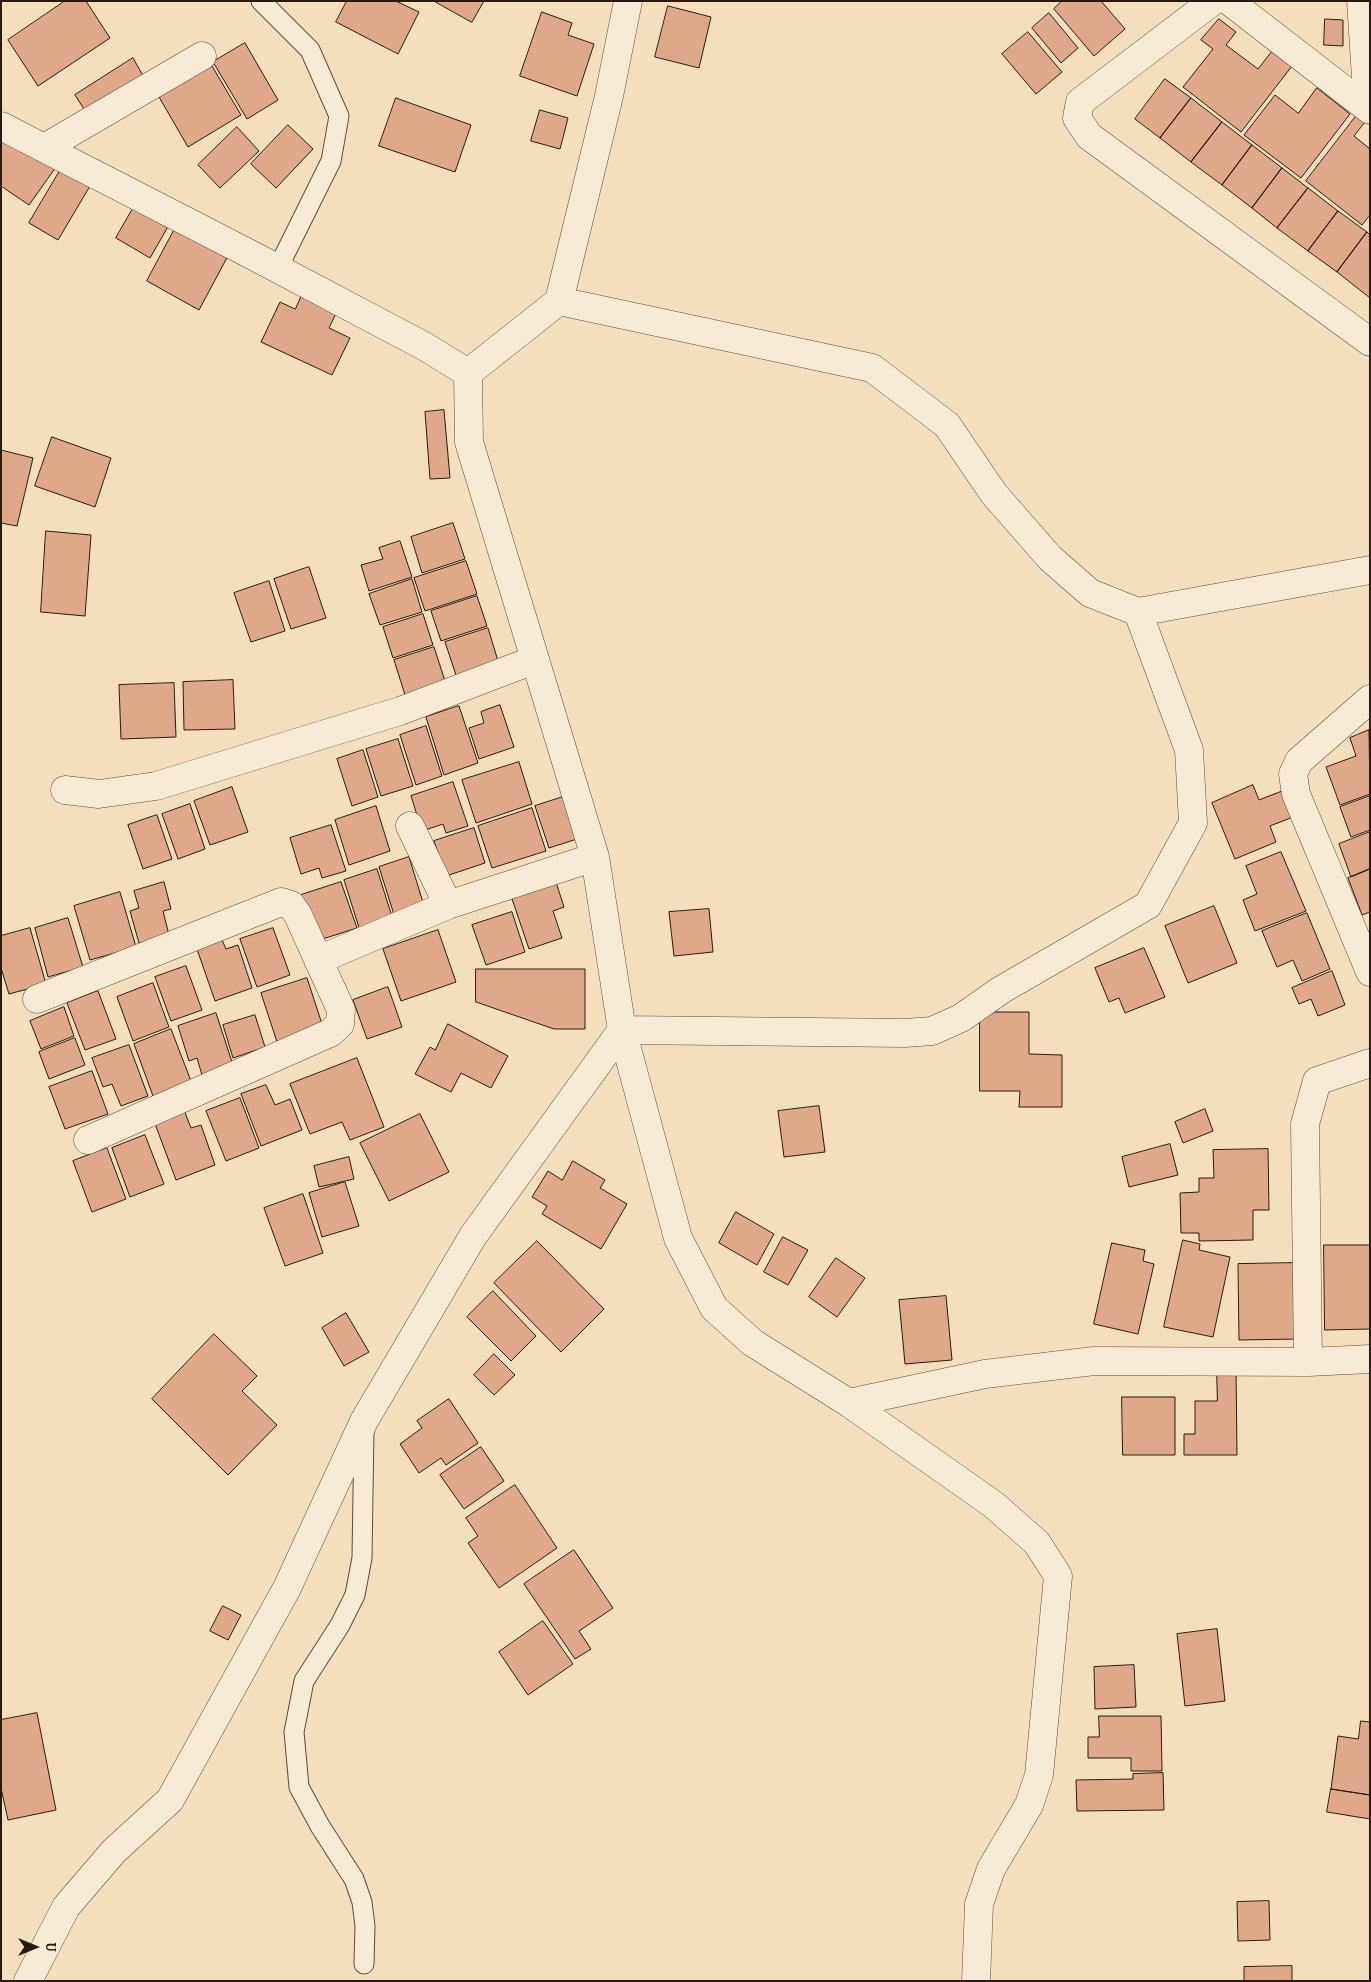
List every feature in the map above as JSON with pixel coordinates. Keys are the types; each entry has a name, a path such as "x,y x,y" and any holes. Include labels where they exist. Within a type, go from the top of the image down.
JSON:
{"street":[{"path":"468,373 559,301 609,96 628,1"},
{"path":"1212,1 1080,102 1077,118 1089,136 1370,342"},
{"path":"1229,1 1369,99"},
{"path":"1362,1 1369,99"},
{"path":"44,148 202,56"},
{"path":"1,126 140,196 424,346 468,373"},
{"path":"559,301 872,368 947,425 994,494 1050,558 1090,593 1138,612 1370,570"},
{"path":"468,373 469,442 595,858 622,1030 678,1238 714,1308 753,1343 849,1403 994,1505 1037,1543 1058,1576 1039,1775 1029,1805 991,1869 979,1904 976,1981"},
{"path":"622,1030 905,1033 932,1031 961,1018 1001,990 1148,905 1193,823 1189,750 1138,612"},
{"path":"65,790 99,794 156,786 400,711 534,660"},
{"path":"1370,699 1299,761 1293,774 1296,794 1370,972"},
{"path":"410,826 448,905"},
{"path":"318,960 448,905 595,858"},
{"path":"37,999 281,902 291,905 298,915 341,1010 340,1024 330,1033 88,1140"},
{"path":"28,1981 66,1907 114,1851 170,1800 287,1588 364,1421 473,1236 622,1030"},
{"path":"1308,1362 1305,1124 1317,1081 1370,1063"},
{"path":"849,1403 985,1374 1094,1361 1308,1362 1370,1359"}],"lane":[{"path":"261,1 310,50 339,116 331,161 277,270"},
{"path":"364,1421 362,1558 355,1595 340,1625 304,1681 294,1732 299,1787 320,1826 354,1879 362,1902 365,1926 364,1964"}],"building":[{"path":"65,1 86,1 110,38 38,86 8,40"},
{"path":"347,1 396,1 419,12 398,54 336,22"},
{"path":"434,1 484,1 472,22"},
{"path":"1062,1 1101,1 1125,29 1094,56 1054,9"},
{"path":"668,6 711,17 699,68 655,57"},
{"path":"542,12 572,23 568,35 594,44 577,96 520,76"},
{"path":"1049,13 1078,48 1061,63 1032,28"},
{"path":"1219,19 1236,32 1226,45 1258,69 1272,51 1292,66 1241,132 1183,87 1213,49 1201,40"},
{"path":"1325,19 1343,20 1343,46 1324,45"},
{"path":"1028,32 1062,72 1036,94 1002,54"},
{"path":"245,43 278,100 247,119 213,62"},
{"path":"133,58 146,81 89,117 75,95"},
{"path":"212,66 241,115 188,147 159,97"},
{"path":"1165,79 1191,98 1160,138 1135,119"},
{"path":"1317,88 1350,114 1301,178 1244,135 1275,95 1298,113"},
{"path":"396,98 471,125 455,172 379,146"},
{"path":"1191,98 1222,122 1191,162 1160,138"},
{"path":"540,110 568,118 560,149 531,141"},
{"path":"1357,115 1365,122 1354,136 1370,149 1370,215 1362,225 1306,181"},
{"path":"1222,122 1252,145 1222,185 1191,162"},
{"path":"288,125 313,149 276,188 251,164"},
{"path":"237,127 259,151 220,188 198,165"},
{"path":"1,140 56,167 29,205 1,186"},
{"path":"1252,145 1282,168 1252,208 1222,185"},
{"path":"64,164 93,181 58,240 29,223"},
{"path":"1282,168 1308,188 1277,228 1252,208"},
{"path":"1308,188 1338,211 1308,251 1277,228"},
{"path":"139,198 173,218 150,258 116,238"},
{"path":"1338,211 1367,232 1337,272 1308,251"},
{"path":"178,223 230,252 199,310 147,281"},
{"path":"1367,232 1370,235 1370,298 1337,272"},
{"path":"305,288 340,305 329,328 350,338 332,375 261,342 280,302 295,309"},
{"path":"444,410 450,478 430,479 425,412"},
{"path":"52,437 111,458 95,507 35,486"},
{"path":"1,450 33,458 17,526 1,523"},
{"path":"453,523 465,559 422,573 411,537"},
{"path":"46,531 91,535 85,616 41,612"},
{"path":"400,541 412,577 369,591 361,565 383,559 379,548"},
{"path":"466,561 477,594 425,611 414,578"},
{"path":"309,567 326,618 291,629 274,579"},
{"path":"412,579 422,612 380,625 369,594"},
{"path":"269,581 285,631 251,642 234,593"},
{"path":"477,596 487,626 441,641 431,611"},
{"path":"423,614 433,645 393,658 383,627"},
{"path":"488,628 498,661 456,675 445,642"},
{"path":"434,647 445,681 405,695 394,660"},
{"path":"233,680 235,729 184,730 183,682"},
{"path":"174,683 176,737 121,739 119,685"},
{"path":"500,705 514,747 479,759 469,728 484,723 481,712"},
{"path":"459,706 478,763 444,775 426,717"},
{"path":"426,726 442,776 416,785 400,735"},
{"path":"1369,730 1370,794 1340,805 1326,767 1356,756 1350,738"},
{"path":"398,739 413,786 381,796 366,749"},
{"path":"363,750 378,797 352,806 337,759"},
{"path":"519,762 532,804 476,823 462,780"},
{"path":"453,782 468,826 446,833 443,824 422,831 411,796"},
{"path":"1253,785 1259,800 1282,791 1293,817 1270,826 1276,842 1235,859 1212,803"},
{"path":"232,787 248,832 210,845 194,801"},
{"path":"1370,796 1370,830 1351,837 1340,807"},
{"path":"563,797 577,839 549,848 535,806"},
{"path":"190,804 205,849 178,859 162,814"},
{"path":"376,806 390,851 349,865 335,820"},
{"path":"532,808 546,851 492,868 478,826"},
{"path":"157,815 172,859 143,869 128,825"},
{"path":"331,825 346,871 322,878 319,868 301,874 290,838"},
{"path":"474,828 485,863 446,876 434,841"},
{"path":"1370,832 1370,869 1351,877 1339,844"},
{"path":"1281,852 1306,911 1255,931 1243,900 1257,894 1246,866"},
{"path":"409,857 426,912 396,921 379,867"},
{"path":"377,869 394,923 361,934 344,880"},
{"path":"1370,869 1370,912 1362,915 1348,878"},
{"path":"554,876 564,907 553,911 562,938 529,949 509,890"},
{"path":"164,882 171,909 163,911 169,935 139,943 130,911 139,908 134,891"},
{"path":"341,882 357,928 313,942 298,896"},
{"path":"120,892 136,947 90,960 74,906"},
{"path":"1214,906 1237,963 1188,983 1165,926"},
{"path":"709,909 713,952 674,956 669,912"},
{"path":"512,912 525,952 486,965 472,925"},
{"path":"1307,913 1330,969 1302,981 1293,960 1277,967 1262,931"},
{"path":"68,918 83,967 48,977 35,928"},
{"path":"30,928 46,984 9,994 1,968 1,936"},
{"path":"273,928 290,975 257,987 240,939"},
{"path":"438,930 456,982 401,1001 383,949"},
{"path":"222,940 226,949 238,945 252,988 215,1001 197,949"},
{"path":"1144,948 1165,997 1125,1013 1119,998 1109,1002 1095,968"},
{"path":"186,966 202,1010 171,1021 155,977"},
{"path":"476,969 585,969 585,1029 554,1029 476,1002"},
{"path":"1332,971 1345,1005 1318,1016 1311,999 1299,1004 1292,988"},
{"path":"307,978 323,1027 277,1042 261,993"},
{"path":"153,983 169,1027 133,1041 117,997"},
{"path":"388,987 402,1027 367,1039 353,1000"},
{"path":"98,991 116,1039 85,1050 67,1003"},
{"path":"64,1007 74,1036 41,1049 30,1021"},
{"path":"980,1012 1029,1012 1029,1054 1062,1055 1062,1107 1019,1107 1020,1091 980,1091"},
{"path":"216,1013 233,1065 202,1075 197,1058 189,1061 178,1026"},
{"path":"255,1015 265,1047 233,1058 223,1025"},
{"path":"448,1024 508,1056 491,1088 461,1073 451,1092 415,1074 430,1047 435,1050"},
{"path":"171,1029 191,1081 153,1096 134,1044"},
{"path":"75,1038 85,1065 49,1079 39,1052"},
{"path":"129,1045 148,1096 121,1106 112,1084 103,1087 92,1058"},
{"path":"357,1058 384,1127 350,1140 342,1122 310,1134 290,1084"},
{"path":"92,1071 108,1114 65,1129 49,1087"},
{"path":"266,1085 275,1105 290,1099 302,1130 261,1146 241,1094"},
{"path":"240,1098 259,1148 226,1161 206,1111"},
{"path":"819,1106 825,1152 784,1157 778,1111"},
{"path":"1205,1109 1213,1131 1183,1143 1175,1122"},
{"path":"184,1110 191,1128 201,1125 215,1165 176,1180 154,1121"},
{"path":"420,1114 449,1172 389,1201 360,1143"},
{"path":"145,1135 164,1184 130,1197 112,1148"},
{"path":"1170,1144 1178,1175 1129,1187 1122,1157"},
{"path":"107,1148 126,1199 92,1212 73,1161"},
{"path":"1268,1149 1269,1210 1253,1210 1253,1240 1199,1241 1199,1233 1181,1233 1180,1193 1199,1192 1199,1178 1214,1178 1213,1150"},
{"path":"349,1157 354,1179 319,1187 314,1166"},
{"path":"573,1161 605,1180 600,1188 627,1204 601,1249 542,1214 547,1206 532,1197 548,1171 562,1180"},
{"path":"345,1182 359,1226 322,1237 309,1193"},
{"path":"303,1194 323,1253 285,1266 264,1208"},
{"path":"736,1212 774,1234 757,1265 719,1243"},
{"path":"783,1237 808,1250 788,1285 764,1272"},
{"path":"1183,1240 1200,1244 1199,1250 1230,1257 1213,1337 1164,1327"},
{"path":"537,1241 604,1309 561,1352 494,1283"},
{"path":"1112,1243 1145,1250 1143,1261 1154,1264 1138,1334 1094,1324"},
{"path":"1324,1245 1370,1245 1370,1329 1325,1330"},
{"path":"836,1258 865,1278 837,1317 809,1297"},
{"path":"1296,1263 1298,1339 1239,1340 1238,1264"},
{"path":"493,1291 536,1336 511,1361 467,1317"},
{"path":"946,1296 952,1360 905,1364 899,1300"},
{"path":"346,1313 369,1352 344,1366 322,1328"},
{"path":"214,1334 257,1376 242,1391 277,1425 228,1475 152,1399"},
{"path":"494,1354 515,1375 494,1395 474,1375"},
{"path":"1217,1368 1236,1368 1237,1455 1184,1455 1184,1434 1195,1434 1195,1401 1217,1401"},
{"path":"1122,1397 1175,1397 1175,1455 1123,1455"},
{"path":"449,1399 478,1443 446,1465 441,1458 419,1473 400,1444 422,1428 417,1421"},
{"path":"481,1447 504,1481 464,1509 440,1475"},
{"path":"515,1485 557,1548 499,1588 468,1543 478,1536 466,1518"},
{"path":"574,1550 613,1608 579,1631 591,1649 575,1659 524,1584"},
{"path":"223,1606 241,1615 228,1640 210,1631"},
{"path":"543,1621 573,1664 528,1695 499,1652"},
{"path":"1217,1629 1225,1701 1185,1706 1177,1634"},
{"path":"1134,1665 1136,1707 1095,1709 1094,1667"},
{"path":"37,1713 56,1810 8,1820 1,1788 1,1720"},
{"path":"1099,1716 1161,1716 1162,1771 1131,1771 1131,1758 1088,1758 1088,1737 1099,1737"},
{"path":"1361,1721 1370,1722 1370,1795 1331,1789 1338,1736 1358,1739"},
{"path":"1163,1773 1164,1810 1077,1811 1076,1780 1133,1779 1133,1774"},
{"path":"1331,1789 1370,1795 1370,1819 1327,1812"},
{"path":"1269,1901 1270,1940 1238,1941 1237,1902"},
{"path":"1292,1966 1292,1981 1244,1981 1244,1967"}]}
